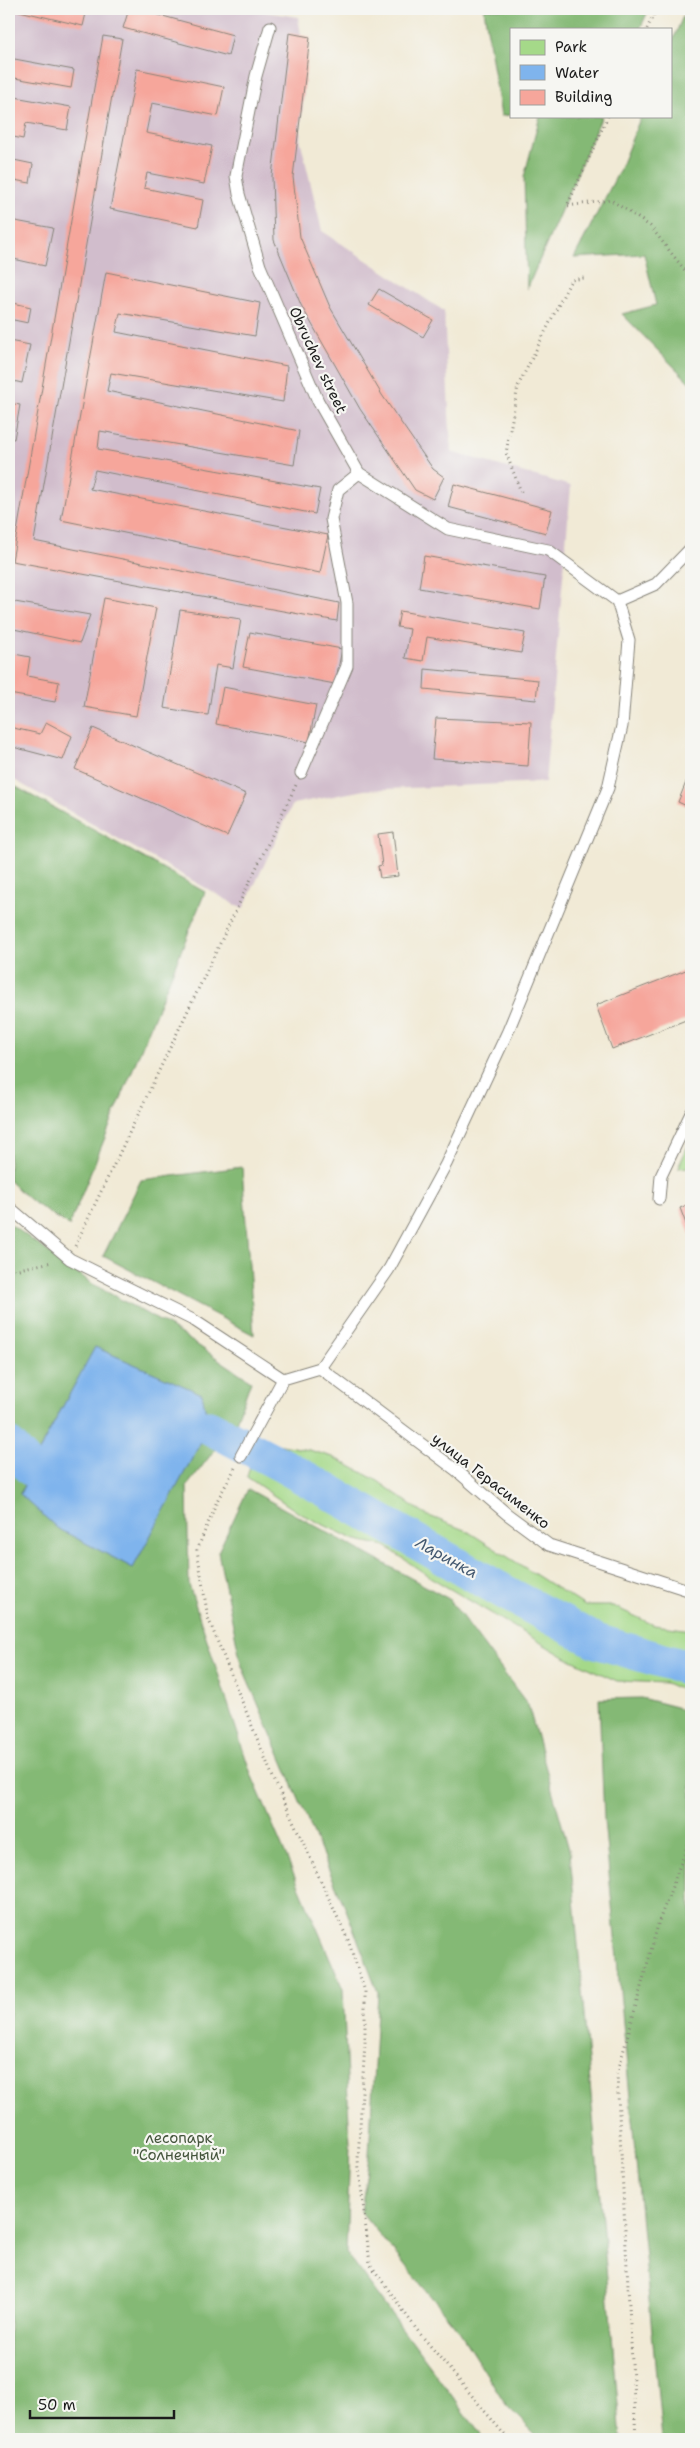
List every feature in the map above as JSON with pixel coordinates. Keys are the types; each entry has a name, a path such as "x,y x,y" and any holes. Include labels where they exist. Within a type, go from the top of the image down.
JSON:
{"lane":[{"name":"Obruchev street","path":"270,26 256,76 236,176 255,248 266,281 318,402 359,473 448,529 548,550 617,601"},
{"path":"301,773 348,666 347,603 331,519 338,490 359,473"},
{"path":"241,1456 283,1379 320,1368 388,1269 446,1164 508,1031 608,788 622,726 629,640 617,601 656,584 691,548"},
{"path":"659,1199 661,1176 691,1113"},
{"path":"9,1207 70,1258 194,1321 283,1379"},
{"name":"улица Герасименко","path":"320,1368 456,1470 507,1514 549,1545 691,1591"}],"path":[{"path":"647,28 656,9"},
{"path":"607,118 567,206 611,200 650,226 691,278"},
{"path":"521,492 506,453 518,386 571,280 584,278"},
{"path":"9,1271 70,1258 301,773"},
{"path":"241,1456 217,1501 197,1550 208,1618 272,1775 348,1940 364,1991 365,2042 358,2160 370,2264 417,2330 508,2439"},
{"path":"636,2439 617,2075 659,1921 691,1836"}],"shaded area":[{"path":"9,9 246,9 298,17 306,65 300,139 322,231 444,311 451,452 571,486 545,782 364,790 293,804 243,909 9,777"}],"green space":[{"path":"484,9 649,9 640,28 510,28 510,115 501,116"},
{"path":"686,9 691,9 691,384 622,314 656,305 644,254 574,258 619,171 640,118 672,118 672,43"},
{"path":"539,118 601,118 527,289 524,177"},
{"path":"9,783 205,892 69,1226 30,1200 9,1181"},
{"path":"691,1139 691,1167 678,1168"},
{"path":"242,1167 254,1335 103,1256 141,1180"},
{"name":"лесопарк \"Солнечный\"","path":"9,1223 91,1283 172,1328 251,1381 236,1422 187,1486 189,1585 251,1774 343,1989 350,2145 346,2253 484,2439 9,2439","holes":["95,1348 20,1494 43,1443"]},
{"path":"271,1443 309,1450 333,1457 378,1481 424,1514 467,1531 585,1606 613,1606 654,1625 691,1630 691,1694 666,1683 617,1681 563,1656 430,1577 385,1546 353,1539 299,1513 247,1477 251,1462 259,1447"},
{"path":"248,1489 449,1599 528,1705 570,1853 621,2439 540,2439 507,2406 458,2329 361,2212 369,2156 378,1992 347,1912 241,1664 218,1552"},
{"path":"641,1698 676,1707 691,1716 691,2439 662,2439 604,1820 599,1699"}],"water":[{"path":"95,1347 202,1394 209,1427 133,1568 57,1528 20,1494 43,1443"}],"building":[{"path":"11,9 87,9 83,26"},
{"path":"129,9 137,9 233,35 228,56 123,28"},
{"path":"289,33 310,37 293,177 300,237 330,307 382,395 433,469 444,477 433,499 415,490 360,409 301,305 274,240 272,176"},
{"path":"103,36 122,39 34,541 339,603 337,621 12,561"},
{"path":"9,58 74,70 71,88 9,77"},
{"path":"137,69 224,87 218,116 152,103 146,133 212,146 204,184 147,173 144,188 203,200 198,227 110,209"},
{"path":"9,96 71,107 67,130 26,123 23,139 9,136"},
{"path":"9,159 33,164 30,183 9,179"},
{"path":"10,220 53,228 45,266 9,258"},
{"path":"106,272 260,303 255,336 120,313 116,332 287,366 283,402 111,373 107,391 299,431 294,465 100,431 98,449 320,489 315,514 95,470 90,489 328,535 320,573 61,520"},
{"path":"379,289 433,320 423,337 369,305"},
{"path":"9,302 31,307 28,323 9,319"},
{"path":"9,341 30,345 22,383 9,380"},
{"path":"9,403 20,405 14,439 9,438"},
{"path":"454,484 552,510 546,533 448,507"},
{"path":"424,556 545,577 540,609 419,588"},
{"path":"104,598 156,608 136,716 84,707"},
{"path":"9,601 90,615 80,643 9,628"},
{"path":"180,610 241,619 233,668 216,665 208,715 164,708"},
{"path":"400,611 525,633 521,653 427,637 423,661 405,658 410,629 397,627"},
{"path":"250,632 342,649 335,684 243,667"},
{"path":"9,653 30,657 27,676 59,682 55,702 9,694"},
{"path":"425,669 538,680 536,700 424,689"},
{"path":"223,687 316,705 309,742 216,724"},
{"path":"436,718 531,722 528,766 432,759"},
{"path":"46,722 72,736 63,760 9,746 9,727 40,734"},
{"path":"93,728 246,794 227,836 75,769"},
{"path":"691,770 691,808 678,802"},
{"path":"393,832 398,876 380,878 378,866 382,865 378,834"},
{"path":"691,968 691,1018 612,1049 596,1005"},
{"path":"691,1203 691,1237 680,1208"}],"waterway":[{"name":"Ларинка","path":"209,1427 284,1466 508,1594 596,1641 691,1669"},
{"name":"Ларинка","path":"9,1445 31,1469"}]}
